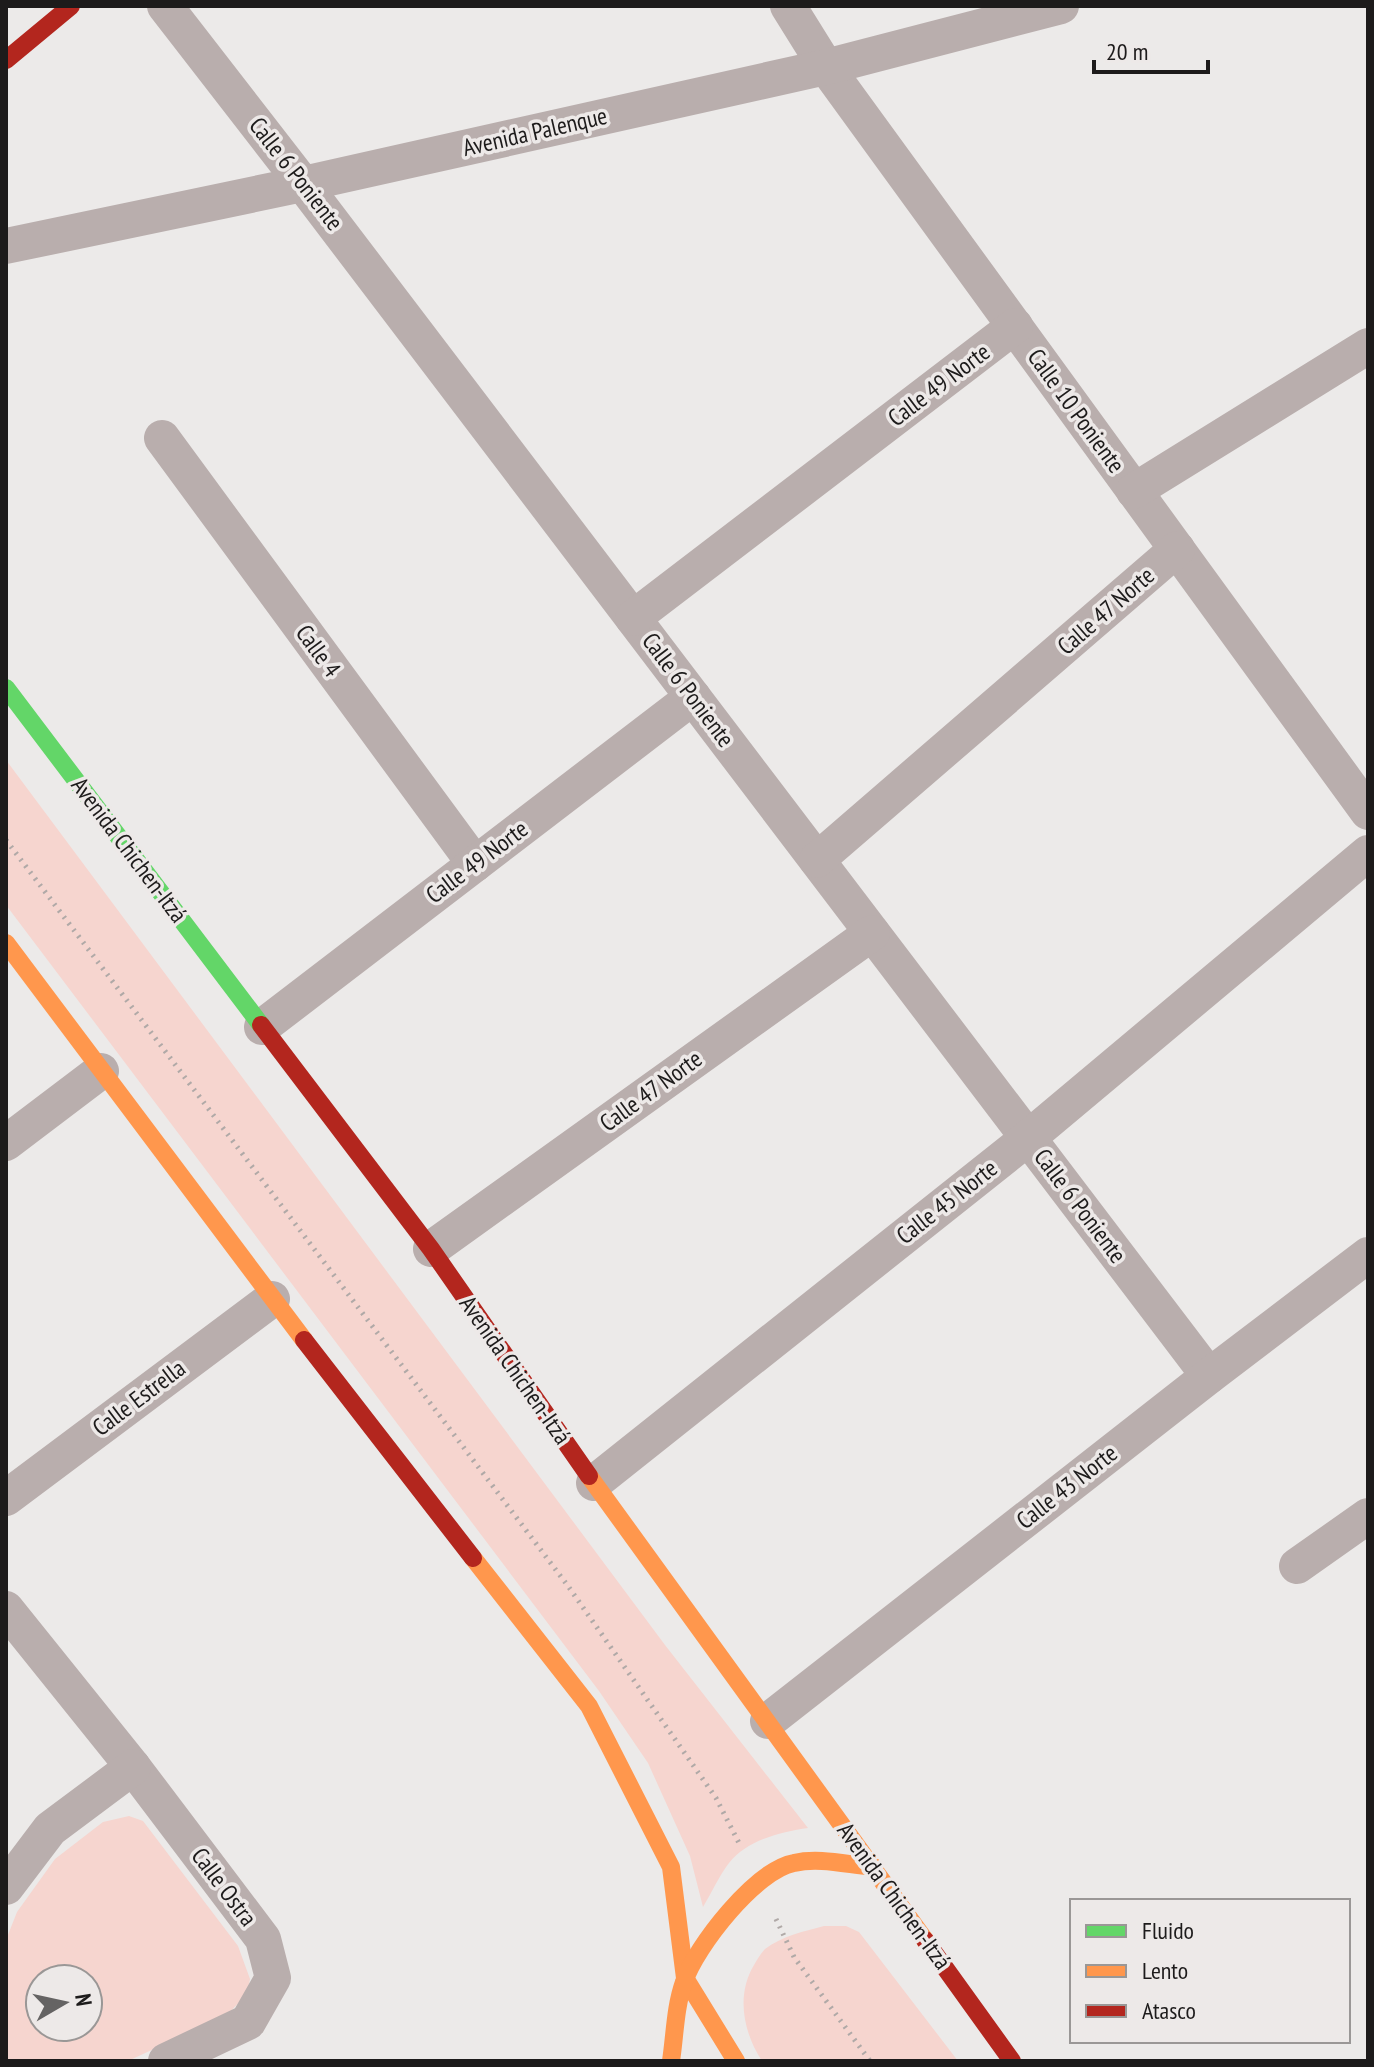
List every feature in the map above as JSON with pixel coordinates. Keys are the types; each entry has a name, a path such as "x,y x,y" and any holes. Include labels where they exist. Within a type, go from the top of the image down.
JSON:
{"main road":[{"path":"6,60 71,6"},
{"name":"Avenida Chichen-Itzá","path":"6,688 431,1249 594,1483 1012,2061"},
{"path":"6,943 272,1299 589,1706 671,1867 685,1978 671,2061"},
{"path":"685,1978 728,1916 758,1883 781,1867 808,1861 874,1867"},
{"path":"685,1978 736,2061"}],"street":[{"name":"Calle 6 Poniente","path":"165,6 1209,1376"},
{"name":"Calle 10 Poniente","path":"788,6 826,67 1368,812"},
{"name":"Avenida Palenque","path":"6,246 303,184 826,67 1061,6"},
{"name":"Calle 49 Norte","path":"633,618 1015,326"},
{"path":"1134,491 1368,346"},
{"name":"Calle 4","path":"162,438 475,864"},
{"name":"Calle 47 Norte","path":"817,860 1177,549"},
{"name":"Calle 49 Norte","path":"262,1027 693,697"},
{"name":"Calle 45 Norte","path":"594,1483 1028,1138 1368,853"},
{"name":"Calle 47 Norte","path":"431,1249 872,933"},
{"path":"6,1143 101,1071"},
{"name":"Calle 43 Norte","path":"768,1721 1368,1255"},
{"name":"Calle Estrella","path":"6,1498 272,1299"},
{"path":"1297,1566 1368,1516"},
{"name":"Calle Ostra","path":"6,1609 133,1767 263,1939 273,1978 248,2022 166,2061"},
{"path":"6,1887 50,1829 133,1767"}],"path":[{"path":"6,840 568,1586 716,1798 794,1957 870,2061"}],"shaded area":[{"path":"6,760 665,1645 808,1828 776,1835 745,1848 725,1868 703,1907 690,1856 648,1763 599,1691 6,905"},
{"path":"129,1816 143,1821 238,1946 250,1979 247,1994 227,2015 128,2061 6,2061 6,1940 17,1912 55,1859 103,1822"},
{"path":"824,1926 846,1926 859,1932 958,2061 762,2061 746,2026 744,2001 748,1977 765,1949 772,1944"}],"traffic: fast":[{"path":"6,688 261,1025"}],"traffic: slow":[{"path":"6,943 304,1340"},
{"path":"589,1476 925,1940"},
{"path":"473,1558 589,1706 671,1867 685,1978 736,2061"},
{"path":"671,2061 684,1982 714,1930 746,1894 762,1879 794,1863 824,1861 874,1867"}],"traffic: jam":[{"path":"6,60 71,6"},
{"path":"261,1025 431,1249 589,1476"},
{"path":"304,1340 473,1558"},
{"path":"925,1940 1012,2061"}]}
